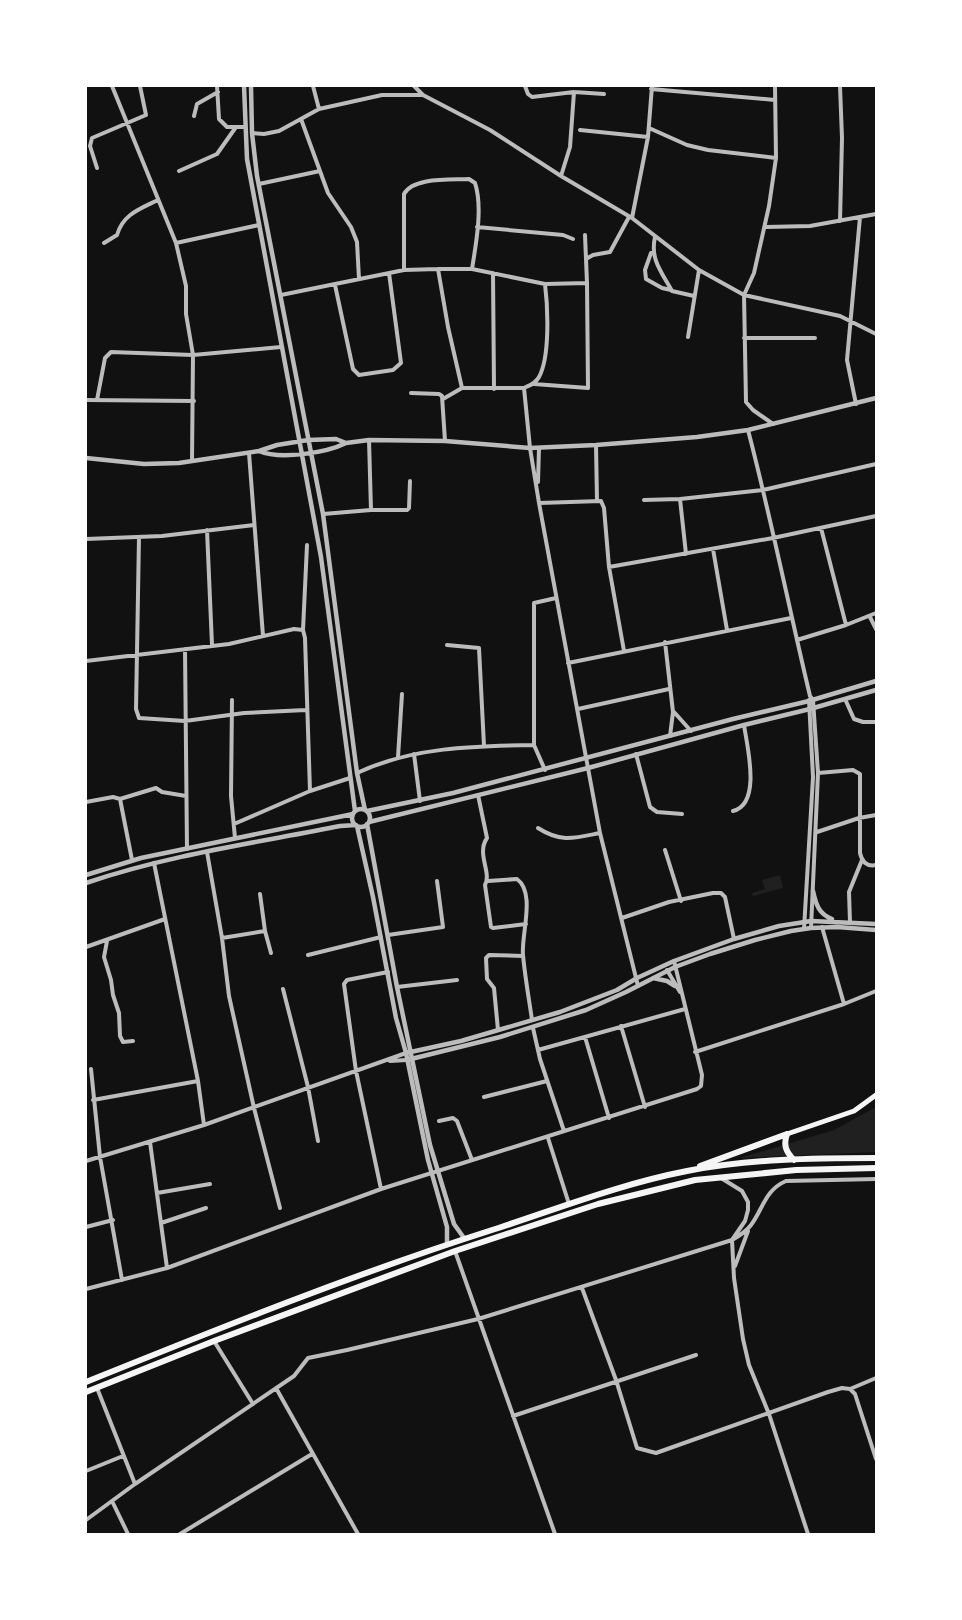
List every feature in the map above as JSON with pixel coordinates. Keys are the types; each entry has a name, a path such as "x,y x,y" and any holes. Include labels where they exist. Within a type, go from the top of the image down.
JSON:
{"highway":[{"path":"686,1171 786,1134 786,1151 794,1160 796,1170"},
{"path":"86,1382 268,1308 464,1238 640,1182 686,1171 737,1163 876,1158"},
{"path":"86,1392 214,1341 455,1251 609,1201 695,1180 796,1170 876,1167"}],"main road":[{"path":"786,1134 854,1111 876,1095"}],"street":[{"path":"112,86 176,243 186,286 186,314 193,355 192,461"},
{"path":"97,168 90,146 92,138 146,115 140,86"},
{"path":"218,86 219,119 227,127 245,127"},
{"path":"244,86 247,159 321,557 354,812 352,821 357,826 396,1018 409,1052"},
{"path":"251,86 252,133 259,184 323,514 357,773 366,811 370,816 369,840 431,1174 447,1227 447,1245"},
{"path":"314,86 319,109"},
{"path":"414,86 423,95 490,130 630,218 699,270 744,295 813,309 850,321 876,334"},
{"path":"525,86 532,97 574,92 604,94"},
{"path":"773,424 746,402 744,295 754,273 766,227 776,158 775,86"},
{"path":"840,86 842,138 840,221"},
{"path":"586,259 593,255 610,252 630,218 648,137 651,87 775,100"},
{"path":"194,116 196,104 219,92"},
{"path":"561,176 570,147 574,92"},
{"path":"252,133 264,134 279,131 319,109 382,95 423,95"},
{"path":"302,119 328,193 351,227 357,242 359,279"},
{"path":"179,171 217,154 236,127"},
{"path":"648,128 687,145 708,150 776,158"},
{"path":"580,130 648,137"},
{"path":"259,184 320,171"},
{"path":"404,270 404,194 408,187 416,183 469,178 475,183 477,189 477,227 472,269"},
{"path":"104,243 117,234 120,222 158,200"},
{"path":"766,227 810,226 876,214"},
{"path":"856,404 847,360 860,217"},
{"path":"176,243 259,225"},
{"path":"477,227 563,235 573,239"},
{"path":"443,399 462,388 524,388 534,384 588,388 585,235"},
{"path":"656,237 645,270 646,279 662,288 694,296"},
{"path":"653,247 655,261 672,291"},
{"path":"281,295 404,270 438,268 472,269 545,284 587,283"},
{"path":"438,268 462,388"},
{"path":"688,337 699,270"},
{"path":"335,285 353,369 359,375 393,370 401,363 389,273"},
{"path":"493,273 494,389"},
{"path":"534,384 540,376 548,324 545,284"},
{"path":"744,338 815,338"},
{"path":"97,400 105,358 111,352 193,355 281,347"},
{"path":"524,388 537,492 600,833 638,986"},
{"path":"411,393 439,394 443,399 445,441"},
{"path":"86,400 194,401"},
{"path":"259,452 266,448 308,440 336,439 346,442 445,441 530,448 596,446 748,430 876,400"},
{"path":"748,430 764,490 811,699 818,772 811,928"},
{"path":"369,440 371,510"},
{"path":"86,458 144,464 173,464 259,452 274,456 311,452 339,447 346,442"},
{"path":"596,446 597,501"},
{"path":"537,492 539,448"},
{"path":"249,453 262,636"},
{"path":"644,500 680,499 764,490 876,464"},
{"path":"323,514 408,510 410,481"},
{"path":"680,499 686,554"},
{"path":"539,503 601,501 604,508 609,567 624,651"},
{"path":"609,567 773,538 876,516"},
{"path":"86,539 139,537 254,525"},
{"path":"821,528 846,625"},
{"path":"207,530 212,645"},
{"path":"139,537 137,656 137,715 139,718 185,721 244,713 306,710"},
{"path":"307,545 303,630 310,791"},
{"path":"713,549 727,630"},
{"path":"545,770 534,745 534,603 556,598"},
{"path":"796,640 870,617 876,613"},
{"path":"870,617 876,629"},
{"path":"568,663 791,618"},
{"path":"86,661 212,645 298,628 303,630"},
{"path":"665,642 673,712 670,736"},
{"path":"447,645 478,648 483,746"},
{"path":"185,649 187,849"},
{"path":"86,875 132,860 354,812 359,809 366,811 420,801 545,770 876,681"},
{"path":"578,709 669,689"},
{"path":"86,883 154,863 207,852 340,826 363,827 368,823 588,768 876,690"},
{"path":"398,757 402,694"},
{"path":"845,699 854,718 863,722 876,722"},
{"path":"232,700 231,796 235,838"},
{"path":"804,929 811,841 812,709"},
{"path":"673,712 691,730"},
{"path":"733,811 740,810 747,801 750,788 750,761 744,725"},
{"path":"357,773 398,757 414,754 483,746 534,745"},
{"path":"414,754 420,801"},
{"path":"636,754 650,807 657,812 682,814"},
{"path":"818,772 853,770 860,774 861,860 849,892 850,922"},
{"path":"234,824 310,791 350,778"},
{"path":"86,802 113,797 120,799 156,788 162,792 186,796"},
{"path":"477,794 487,838 483,854 488,881 485,885 491,927 526,924"},
{"path":"120,799 132,860"},
{"path":"817,832 859,818 876,815"},
{"path":"538,828 560,839 600,833"},
{"path":"665,850 681,901"},
{"path":"207,852 222,938 229,996 254,1108 280,1208"},
{"path":"861,860 867,865 876,865"},
{"path":"154,863 198,1081 204,1125"},
{"path":"488,881 517,879 523,883 526,893 523,956 532,1020"},
{"path":"388,935 443,927 437,881"},
{"path":"813,891 816,903 823,915 840,922"},
{"path":"622,918 669,902 721,893 734,939"},
{"path":"260,894 265,931 271,953"},
{"path":"86,947 165,919"},
{"path":"389,1061 410,1060 533,1028 586,1010 653,978 674,961 734,939 779,926 811,921 876,924"},
{"path":"820,921 844,1004"},
{"path":"86,1161 204,1125 409,1052 498,1031 602,997 637,978 754,940 822,927 876,930"},
{"path":"222,938 265,931"},
{"path":"308,955 381,937"},
{"path":"106,941 104,957 111,980 112,995 119,1013 120,1036 123,1042 133,1041"},
{"path":"498,1031 494,988 487,979 486,958 489,955 523,956"},
{"path":"674,961 681,986 680,993"},
{"path":"86,1289 167,1268 381,1189 697,1089 701,1086 702,1075 680,993 667,968"},
{"path":"381,1189 356,1071 344,984 347,980 388,972"},
{"path":"653,978 667,981 675,986"},
{"path":"397,987 457,980"},
{"path":"283,989 308,1087 318,1141"},
{"path":"695,1052 844,1004 876,991"},
{"path":"538,1050 685,1009"},
{"path":"621,1026 645,1107"},
{"path":"533,1028 564,1131"},
{"path":"585,1037 609,1118"},
{"path":"410,1060 437,1171 454,1224 464,1238"},
{"path":"91,1069 100,1157 122,1280"},
{"path":"93,1100 198,1081"},
{"path":"484,1097 548,1081"},
{"path":"439,1120 453,1118 457,1120 472,1160"},
{"path":"548,1137 569,1204"},
{"path":"150,1142 167,1268"},
{"path":"719,1177 742,1191 748,1202 745,1221 732,1240 742,1330 749,1365 770,1414 808,1534"},
{"path":"734,1270 749,1228 765,1199 774,1188 786,1181 876,1179"},
{"path":"157,1193 210,1184"},
{"path":"161,1223 206,1208"},
{"path":"86,1227 113,1220"},
{"path":"447,1227 454,1224"},
{"path":"86,1520 294,1376 304,1361 313,1355 347,1350 478,1319 732,1240 749,1228"},
{"path":"455,1251 555,1534"},
{"path":"582,1288 637,1448 648,1452 656,1453 828,1392 842,1388 850,1389 876,1378"},
{"path":"214,1341 253,1404"},
{"path":"513,1416 615,1380 696,1355"},
{"path":"97,1388 135,1484"},
{"path":"276,1388 358,1534"},
{"path":"850,1389 855,1394 876,1459"},
{"path":"871,1442 876,1441"},
{"path":"180,1534 312,1455"},
{"path":"86,1471 123,1456"},
{"path":"112,1501 128,1534"},
{"path":"190,1529 192,1534"}],"shaded area":[{"path":"780,875 783,888 753,896 752,893 765,889 762,880"},
{"path":"876,1107 876,1152 740,1158 834,1130"}]}
